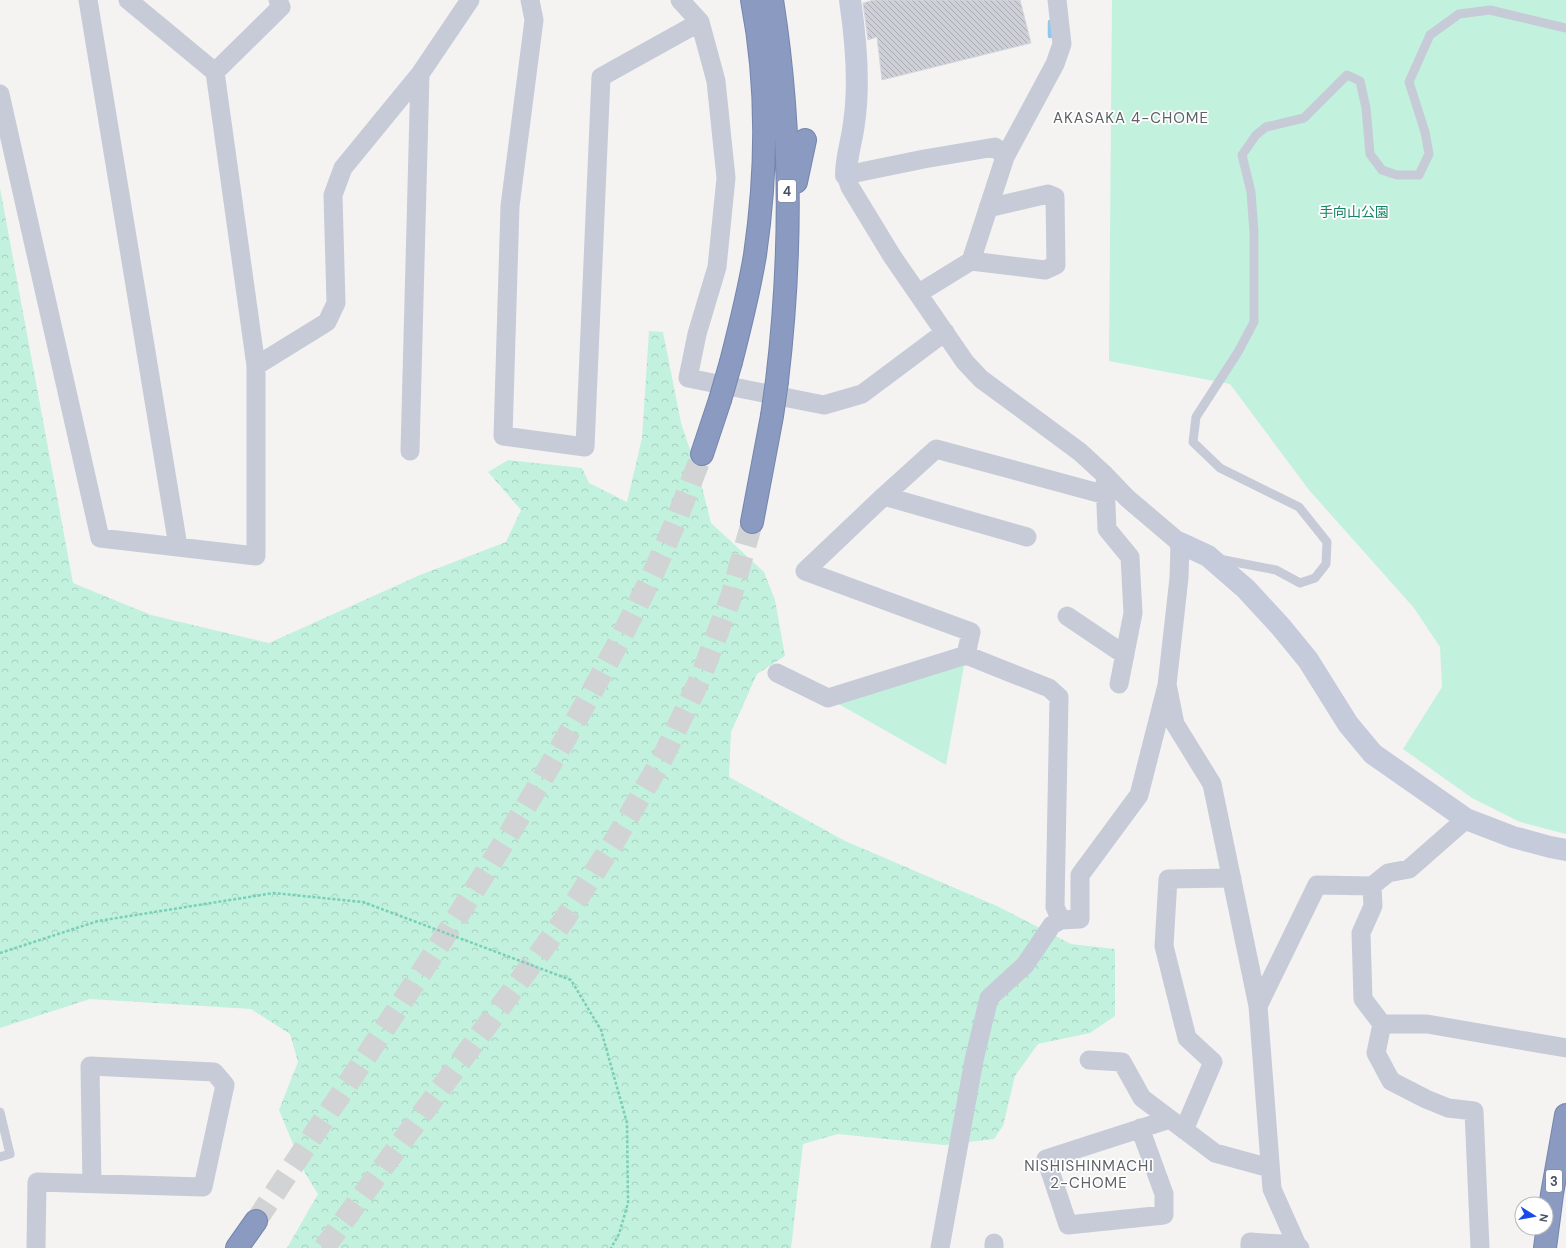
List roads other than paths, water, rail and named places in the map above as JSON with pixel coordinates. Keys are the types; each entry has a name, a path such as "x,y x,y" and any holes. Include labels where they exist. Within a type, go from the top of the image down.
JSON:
{"highway":[{"name":"4","path":"702,454 731,362 746,304 755,255 764,161 764,111 760,60 752,0"},
{"name":"4","path":"752,522 772,416 783,331 787,224 784,88 772,0"},
{"path":"787,224 805,140"},
{"name":"3","path":"1545,1248 1552,1194 1566,1115"},
{"path":"237,1248 256,1221"}],"street":[{"path":"88,0 178,546"},
{"path":"0,94 100,538 256,556 256,366 215,72 128,0"},
{"path":"215,72 281,8 278,0"},
{"path":"256,366 327,322 336,303 334,195 343,168 420,74 470,0"},
{"path":"530,0 534,20 510,206 503,436 585,447 601,77 700,22"},
{"path":"680,0 700,22 716,81 726,178 717,267 697,334 688,378 824,405 862,394 945,332"},
{"path":"850,0 857,75 854,124 846,161 846,175 850,188 965,362 981,379 1080,452 1127,498 1180,543 1208,556 1246,589 1308,660 1348,724 1373,754 1466,820 1513,836 1566,850"},
{"path":"971,261 1004,157 1055,64 1062,44 1058,0"},
{"path":"410,451 420,74"},
{"path":"846,175 924,159 995,147 1004,157"},
{"path":"919,293 971,261 1045,270 1056,265 1055,197 1048,194 988,208"},
{"path":"966,656 971,632 805,571 936,449 1106,494"},
{"path":"1105,475 1107,529 1130,557 1133,613 1119,684"},
{"path":"884,496 1027,537"},
{"path":"940,1248 973,1068 988,998 1025,966 1052,926 1061,920 1080,919 1080,875 1139,795 1167,685 1179,578 1180,543"},
{"path":"1067,616 1125,655"},
{"path":"777,673 828,698 966,656 1049,688 1059,698 1055,907 1061,920"},
{"path":"1167,685 1175,724 1212,784 1258,1006 1272,1189 1298,1247"},
{"path":"1258,1006 1317,885 1372,886 1388,873 1409,869 1466,820"},
{"path":"1184,1130 1213,1062 1187,1038 1164,946 1168,878 1232,878"},
{"path":"1372,886 1372,906 1361,933 1363,1000 1382,1024"},
{"path":"1382,1024 1427,1024 1566,1048"},
{"path":"1382,1024 1376,1053 1391,1081 1426,1099 1448,1108 1474,1111 1480,1248"},
{"path":"1089,1060 1122,1062 1142,1098 1215,1153 1270,1168"},
{"path":"36,1248 37,1182 92,1184 203,1187 225,1085 214,1072 90,1066 92,1184"},
{"path":"1140,1128 1164,1194 1164,1215 1068,1225 1046,1159 1170,1118"},
{"path":"1250,1248 1250,1242 1298,1247"}],"lane":[{"path":"1208,556 1276,570 1300,583 1315,578 1326,564 1327,542 1299,507 1220,468 1192,442 1196,417 1238,352 1254,322 1254,232 1251,192 1242,155 1256,136 1266,127 1304,118 1347,75 1360,81 1366,108 1370,154 1382,170 1397,176 1419,175 1429,154 1425,132 1409,82 1430,35 1458,14 1490,10 1566,28"},
{"path":"0,1112 10,1154 0,1157"}],"waterway":[{"path":"1050,22 1050,36"}],"tunnel":[{"path":"256,1221 461,912 557,753 645,590 668,540 702,454"},
{"path":"324,1248 564,920 615,840 662,759 700,679 731,597 752,522"}],"district":[{"name":"AKASAKA 4-CHOME","path":"1131,118"},
{"name":"NISHISHINMACHI 2-CHOME","path":"1089,1174"}],"park label":[{"name":"手向山公園","path":"1354,212"}]}
